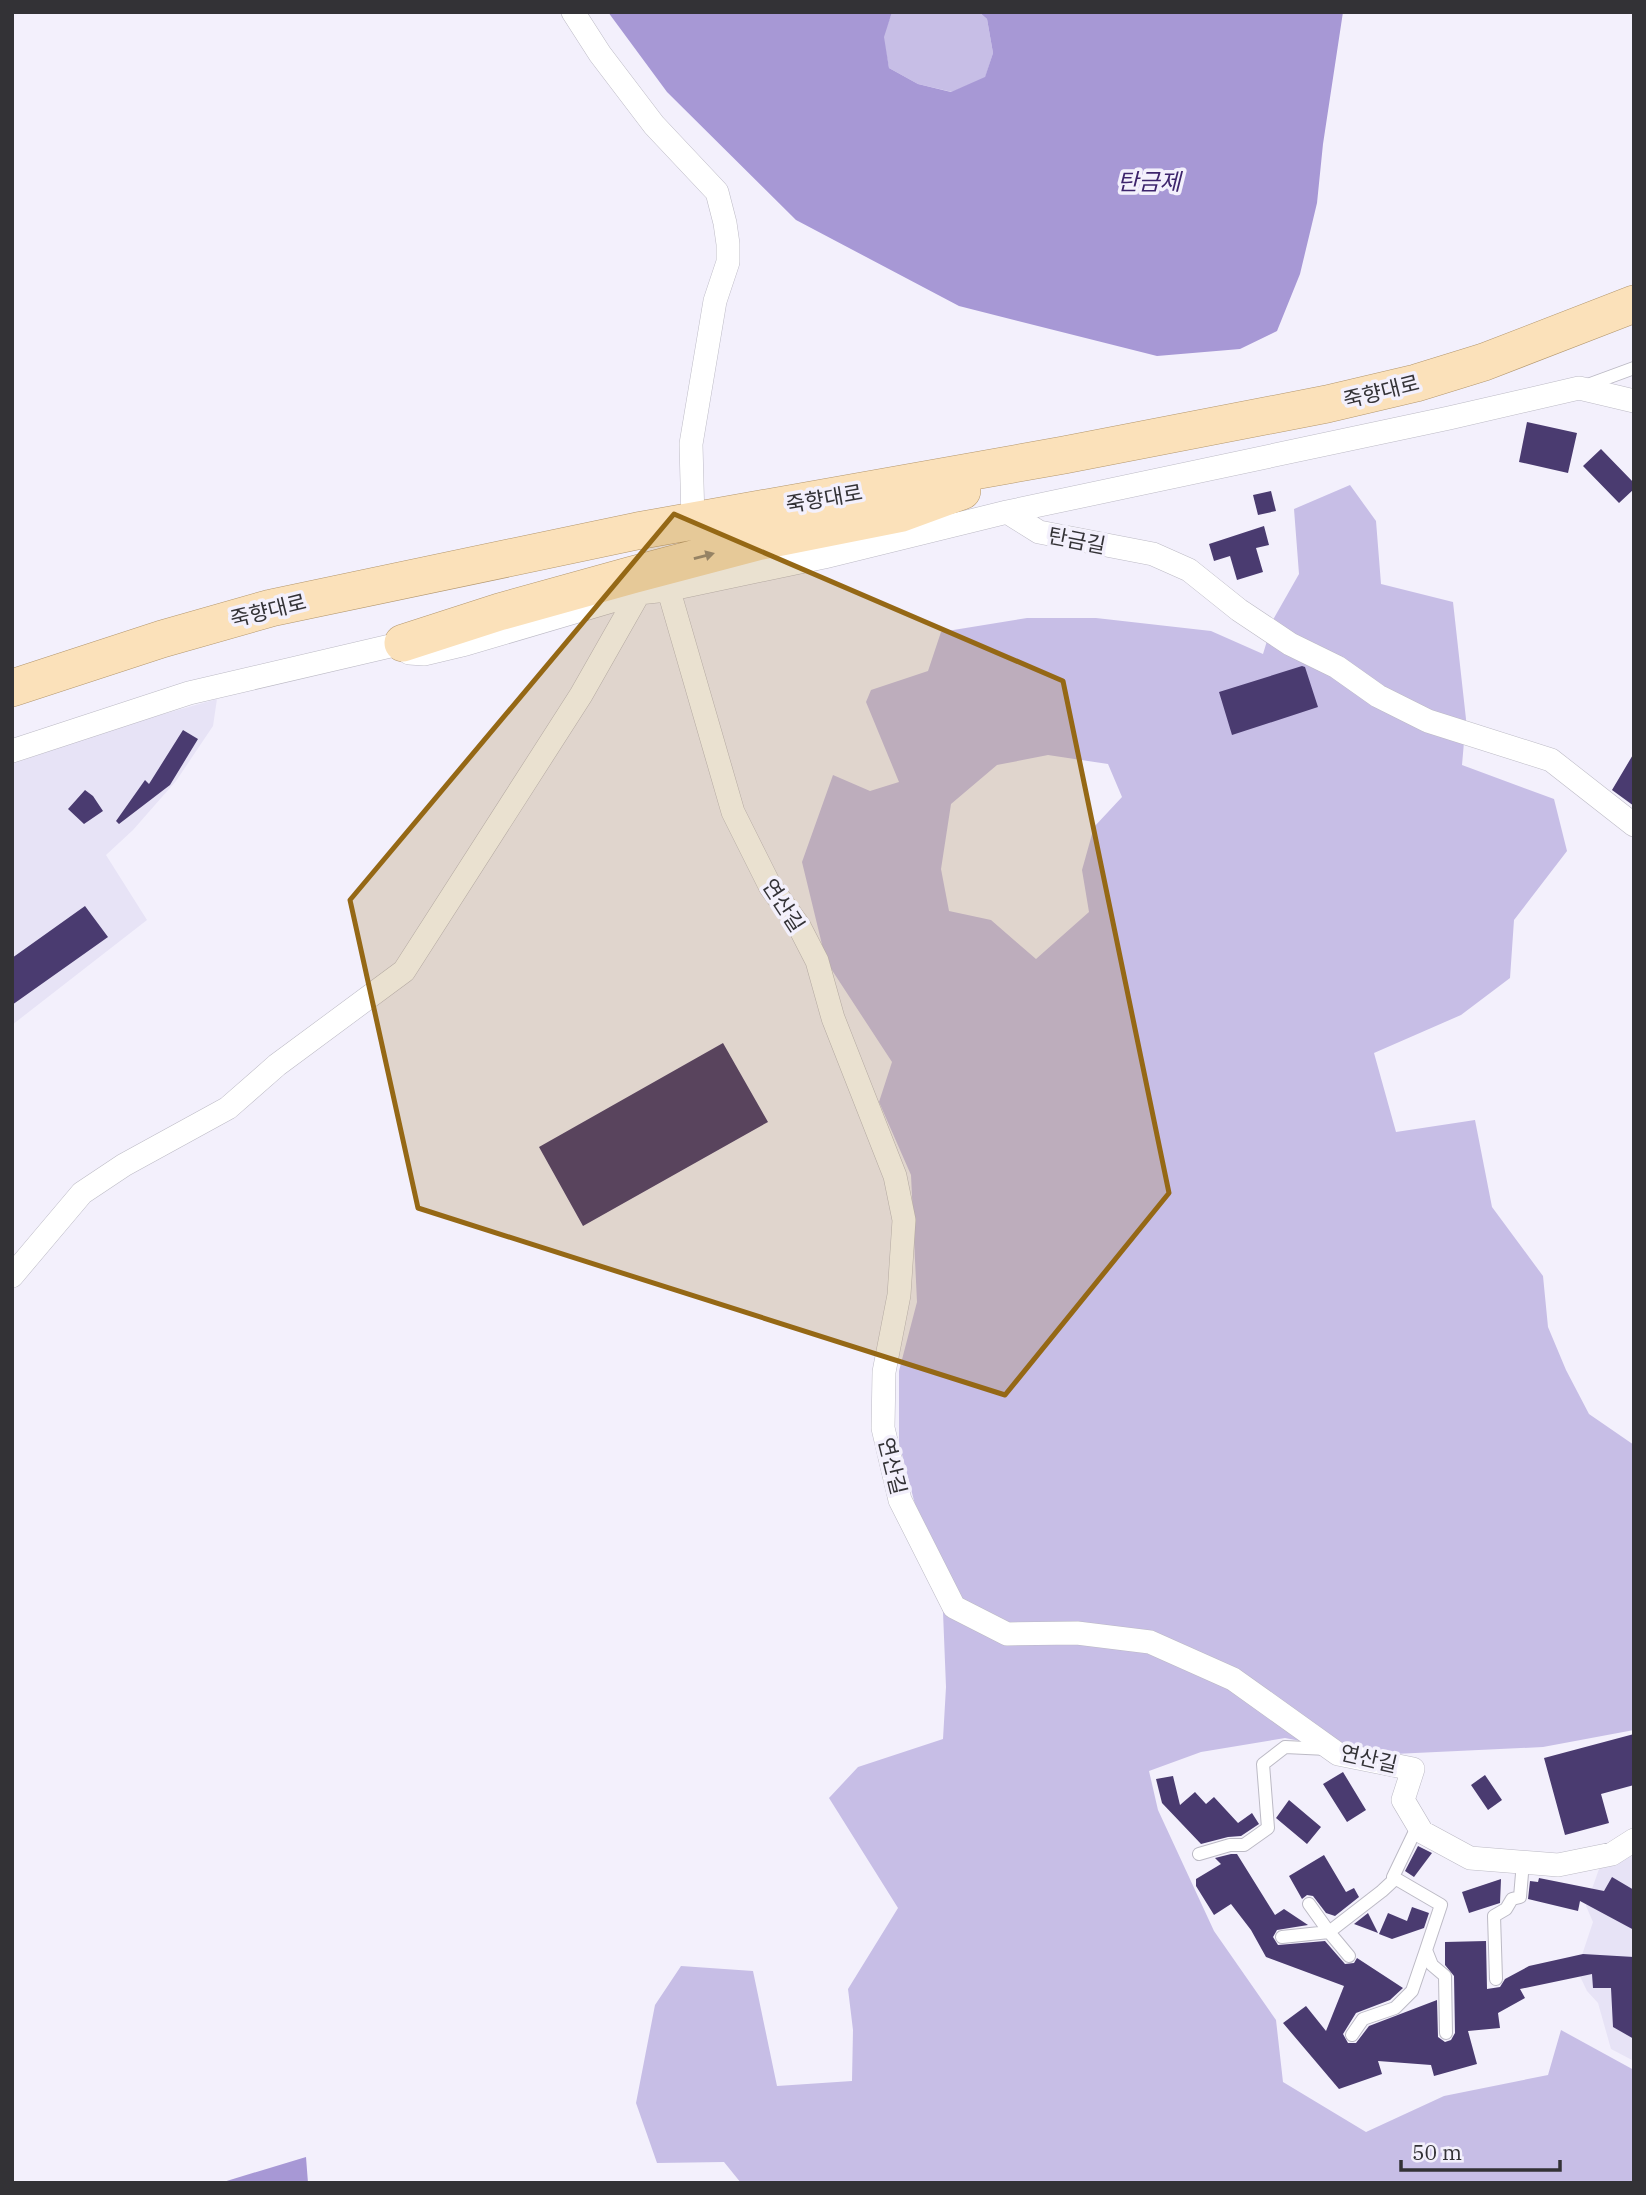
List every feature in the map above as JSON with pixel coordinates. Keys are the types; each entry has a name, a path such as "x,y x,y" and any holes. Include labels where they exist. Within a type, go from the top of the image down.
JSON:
{"main road":[{"name":"죽향대로","path":"12,688 162,639 271,608 693,521 1064,455 1327,404 1416,383 1496,357 1634,304"},
{"path":"403,643 499,612 656,584 761,541 902,513 1064,455"}],"street":[{"path":"573,12 600,54 654,125 717,192 725,223 728,262 715,301 691,443 693,521"},
{"name":"탄금길","path":"1007,512 1578,388 1634,401"},
{"path":"12,1276 82,1193 124,1165 228,1108 277,1065 404,971 581,695 656,584 824,557 1007,512"},
{"name":"탄금길","path":"1007,512 1039,532 1153,554 1189,570 1239,610 1290,644 1337,667 1378,696 1429,721 1551,760 1634,825"},
{"name":"연산길","path":"656,584 733,812 770,886 799,926 817,961 833,1018 895,1176 904,1220 899,1295 884,1372 883,1428 900,1500 954,1607 1007,1634 1077,1633 1150,1642 1233,1679 1339,1754 1413,1769 1403,1800 1418,1825"},
{"path":"12,751 190,693 403,643"},
{"path":"1418,1825 1422,1832 1470,1858 1558,1865 1612,1854 1634,1840"}],"lane":[{"path":"1578,388 1634,368"},
{"path":"1199,1854 1230,1845 1244,1845 1268,1828 1263,1764 1285,1747 1331,1749"},
{"path":"1282,1937 1329,1932 1382,1891 1395,1878 1418,1825"},
{"path":"1496,1979 1494,1916 1506,1909 1512,1899 1520,1897 1523,1862"},
{"path":"1352,2035 1363,2019 1395,2008 1412,1992 1441,1905 1395,1878"},
{"path":"1309,1904 1349,1956"},
{"path":"1426,1951 1432,1965 1445,1976 1446,2033"}],"highlighted area":[{"path":"674,514 1063,681 1169,1193 1005,1395 418,1208 350,900"}],"shaded area":[{"path":"892,12 979,12 987,19 993,53 985,78 952,92 918,84 889,68 883,37"},
{"path":"1350,485 1376,521 1381,584 1453,602 1466,719 1462,765 1554,799 1567,851 1514,920 1510,978 1461,1015 1374,1053 1396,1132 1475,1120 1492,1207 1543,1276 1548,1327 1566,1370 1589,1414 1634,1445 1634,1730 1543,1747 1373,1755 1285,1738 1201,1752 1149,1771 1158,1810 1214,1931 1276,2020 1283,2082 1366,2132 1444,2096 1548,2075 1561,2030 1634,2070 1634,2183 741,2183 724,2162 657,2163 636,2103 655,2005 681,1966 753,1971 777,2086 852,2081 853,2030 848,1989 898,1908 829,1798 858,1767 943,1739 946,1687 943,1612 899,1443 899,1371 917,1302 911,1175 879,1102 892,1062 826,961 802,862 833,775 870,791 899,782 866,702 871,690 928,671 941,632 1027,618 1096,618 1211,631 1263,654 1274,618 1299,574 1294,509","holes":["1048,755 1108,764 1122,797 1094,827 1082,870 1089,912 1036,959 991,920 949,911 941,869 951,804 997,765"]},
{"path":"217,699 213,726 176,781 133,830 106,855 147,920 12,1025 12,764 121,726"},
{"path":"1634,1854 1634,2061 1611,2049 1598,2003 1587,1991 1577,1970 1593,1922 1586,1906 1599,1869"}],"water":[{"name":"탄금제","path":"608,12 892,12 884,37 889,68 918,84 951,92 985,77 993,53 987,19 979,12 1343,12 1317,203 1300,274 1277,331 1240,349 1157,356 959,306 796,220 667,92"},
{"path":"306,2157 308,2183 220,2183"}],"building":[{"path":"1527,422 1577,433 1568,473 1519,462"},
{"path":"1601,449 1634,483 1634,489 1619,503 1583,466"},
{"path":"1271,491 1276,511 1258,515 1253,495"},
{"path":"1264,526 1269,545 1256,548 1263,572 1237,580 1230,556 1214,561 1209,544"},
{"path":"1305,667 1318,707 1232,735 1219,692"},
{"path":"183,730 198,739 170,785 119,824 116,821 145,780 149,784"},
{"path":"1634,753 1634,806 1612,790"},
{"path":"85,790 93,796 103,811 84,824 68,809"},
{"path":"85,906 108,937 12,1005 12,958"},
{"path":"723,1043 768,1122 583,1226 539,1147"},
{"path":"1634,1734 1634,1785 1601,1794 1609,1823 1565,1835 1544,1758"},
{"path":"1343,1772 1366,1810 1347,1822 1323,1784"},
{"path":"1485,1775 1502,1800 1488,1810 1471,1785"},
{"path":"1173,1776 1180,1805 1195,1792 1206,1804 1214,1797 1238,1823 1252,1813 1259,1824 1241,1836 1201,1844 1162,1803 1156,1779"},
{"path":"1289,1800 1321,1827 1307,1844 1276,1818"},
{"path":"1418,1846 1432,1853 1414,1877 1405,1871"},
{"path":"1237,1854 1275,1915 1284,1909 1308,1925 1277,1930 1273,1937 1278,1945 1325,1941 1345,1964 1354,1963 1357,1958 1403,1988 1390,2000 1356,2013 1343,2034 1348,2043 1356,2043 1369,2026 1437,2000 1438,2037 1445,2042 1451,2040 1455,2033 1454,1976 1445,1965 1445,1942 1486,1941 1487,1989 1500,1987 1505,1979 1529,1966 1583,1954 1634,1957 1634,2039 1613,2027 1611,1988 1593,1988 1592,1974 1520,1989 1525,1998 1498,2013 1500,2028 1468,2031 1477,2064 1434,2076 1431,2065 1378,2061 1382,2074 1339,2089 1283,2023 1306,2006 1326,2031 1344,1986 1266,1957 1251,1930 1231,1904 1214,1915 1196,1886 1196,1879 1221,1864 1215,1858"},
{"path":"1324,1855 1346,1892 1354,1888 1359,1897 1335,1916 1326,1913 1313,1896 1307,1895 1302,1899 1289,1876"},
{"path":"1612,1877 1634,1890 1634,1930 1580,1901 1578,1911 1528,1899 1530,1881 1538,1882 1539,1878 1604,1891"},
{"path":"1501,1879 1500,1903 1469,1913 1462,1892"},
{"path":"1412,1907 1429,1913 1424,1928 1392,1939 1379,1934 1388,1913 1407,1921"},
{"path":"1368,1913 1378,1933 1354,1924"}]}
